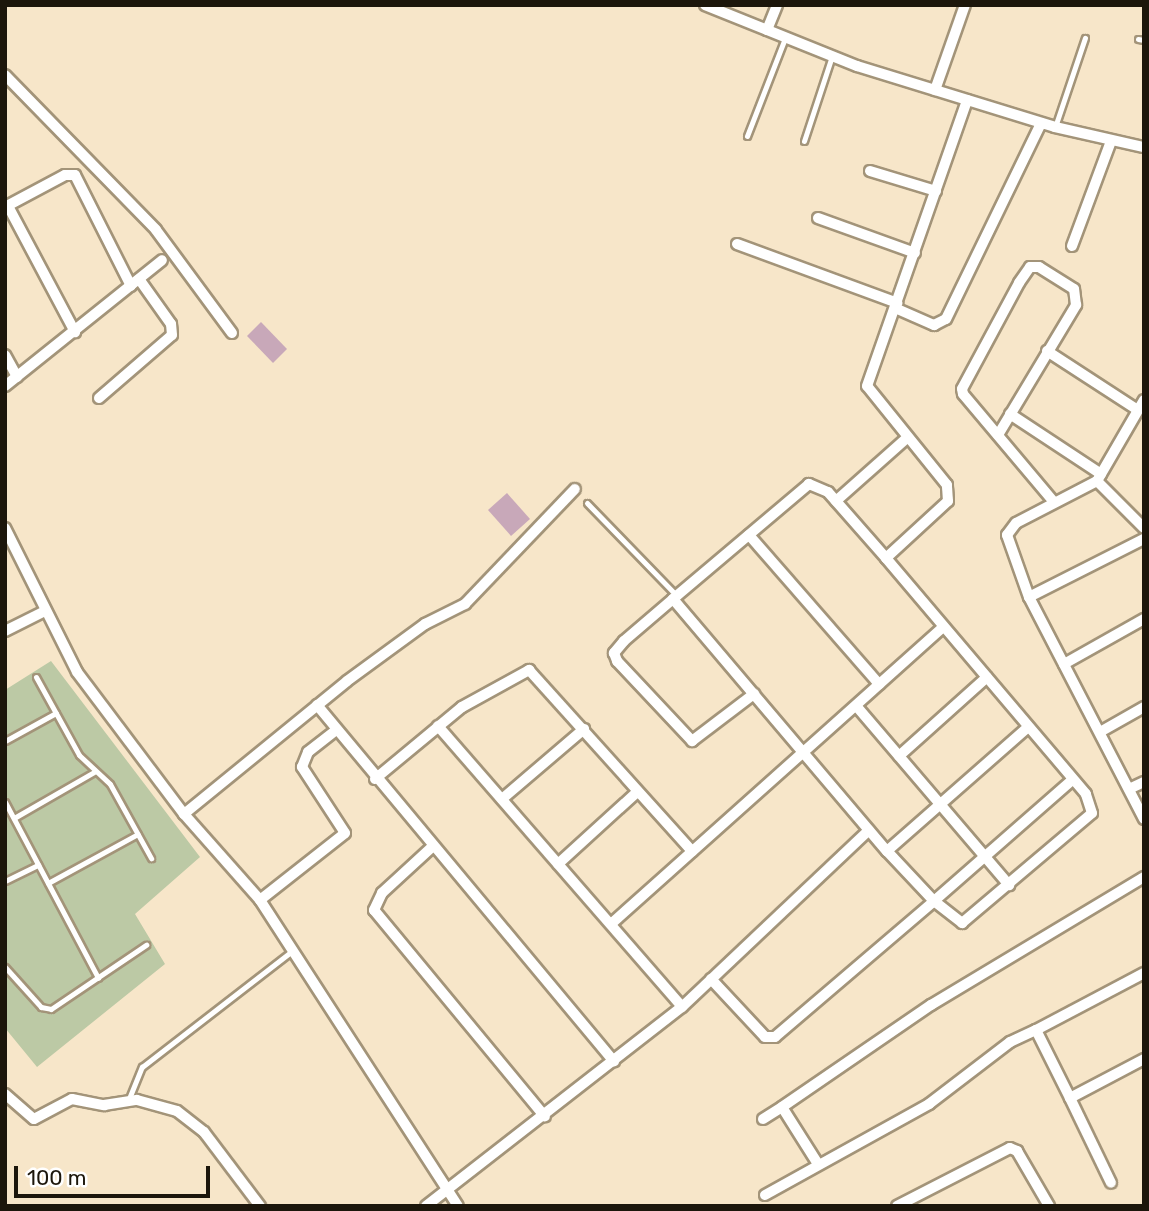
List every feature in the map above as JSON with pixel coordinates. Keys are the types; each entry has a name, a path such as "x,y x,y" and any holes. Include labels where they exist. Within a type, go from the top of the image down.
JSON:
{"street":[{"path":"705,5 832,56 935,90 1055,127 1144,147"},
{"path":"767,30 777,5"},
{"path":"935,90 965,5"},
{"path":"5,75 156,230 232,333"},
{"path":"886,558 948,500 947,485 867,386 967,100"},
{"path":"737,244 896,306 934,325 946,319 1041,123"},
{"path":"1072,246 1111,141"},
{"path":"870,171 936,191"},
{"path":"75,332 7,206 65,175 75,176 135,283 171,324 172,335 99,398"},
{"path":"818,218 915,253"},
{"path":"5,386 162,260"},
{"path":"998,435 1076,304 1076,293 1049,272 1030,267 963,383 963,394 1054,502"},
{"path":"1047,351 1141,405 1099,478 1007,532 1029,597 1144,819"},
{"path":"5,355 17,377"},
{"path":"1010,414 1099,478 1144,528"},
{"path":"836,500 907,438"},
{"path":"675,598 869,830 934,901 962,923 1092,813 1090,801 987,677 836,500 818,484 809,484 624,641 614,653 617,661 692,741 754,694"},
{"path":"184,814 317,705 425,624 465,604 575,489"},
{"path":"5,528 77,673 184,814 260,900 458,1206"},
{"path":"749,535 879,684"},
{"path":"1029,597 1144,539"},
{"path":"5,631 45,611"},
{"path":"1064,664 1144,619"},
{"path":"611,924 803,753 858,708 879,684 943,627"},
{"path":"375,779 438,726 529,670 692,851"},
{"path":"899,756 987,677"},
{"path":"317,705 375,779 614,1061"},
{"path":"1100,732 1144,707"},
{"path":"858,708 1009,885"},
{"path":"438,726 682,1007"},
{"path":"887,850 1027,728"},
{"path":"502,799 584,729"},
{"path":"260,900 345,833 302,767 308,752 336,730"},
{"path":"711,979 765,1037 775,1037 1072,780"},
{"path":"1129,789 1144,782"},
{"path":"558,864 637,792"},
{"path":"426,1206 448,1192 682,1007 869,830"},
{"path":"432,847 382,893 374,910 545,1116"},
{"path":"763,1118 931,1005 1144,877"},
{"path":"765,1195 929,1104 1010,1042 1144,973"},
{"path":"1035,1030 1111,1183"},
{"path":"1070,1098 1144,1059"},
{"path":"5,1094 34,1119 72,1098 104,1105 128,1101 151,1103 189,1118 260,1206"},
{"path":"782,1107 818,1164"},
{"path":"897,1206 1010,1148 1017,1151 1049,1206"}],"lane":[{"path":"747,136 785,38"},
{"path":"1055,127 1085,38"},
{"path":"804,141 832,56"},
{"path":"587,503 675,598"},
{"path":"36,677 94,772 110,784 151,858"},
{"path":"5,741 56,713"},
{"path":"14,818 94,772"},
{"path":"5,802 98,978"},
{"path":"48,883 138,834"},
{"path":"5,881 38,865"},
{"path":"5,967 45,1009 57,1007 146,945"},
{"path":"128,1101 142,1067 292,951"}],"green space":[{"path":"51,661 200,857 135,914 165,964 37,1067 5,1028 5,690"}],"building":[{"path":"261,322 287,349 273,363 247,336"},
{"path":"507,493 530,519 511,536 488,510"}]}
